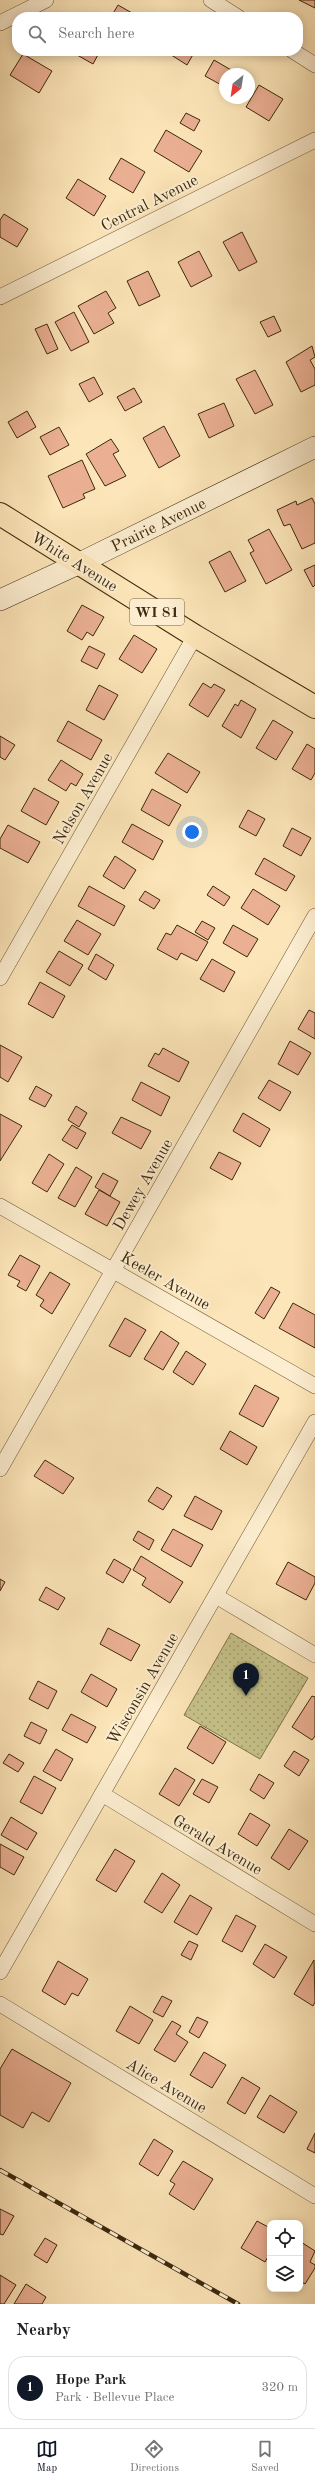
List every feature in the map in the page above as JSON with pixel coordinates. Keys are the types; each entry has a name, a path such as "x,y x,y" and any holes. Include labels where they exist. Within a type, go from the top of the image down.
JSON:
{"main road":[{"name":"White Avenue","path":"0,514 195,636 315,707"}],"street":[{"path":"22,12 46,0"},
{"path":"211,0 230,12"},
{"path":"0,23 12,17"},
{"path":"300,56 315,65"},
{"name":"Central Avenue","path":"0,298 315,140"},
{"name":"Prairie Avenue","path":"0,600 80,563 315,447"},
{"name":"Nelson Avenue","path":"0,978 195,636"},
{"name":"Dewey Avenue","path":"0,1470 315,916"},
{"name":"Keeler Avenue","path":"0,1206 315,1386"},
{"name":"Wisconsin Avenue","path":"0,1972 315,1422"},
{"path":"216,1596 315,1655"},
{"name":"Gerald Avenue","path":"102,1794 315,1924"},
{"name":"Alice Avenue","path":"0,2004 315,2196"}],"shaded area":[{"path":"231,1633 308,1678 260,1759 184,1715"}],"building":[{"path":"299,0 315,0 315,8"},
{"path":"118,5 130,12 114,12"},
{"path":"22,56 26,56 52,71 39,93 10,75"},
{"path":"79,56 97,56 93,64"},
{"path":"173,56 192,56 187,65"},
{"path":"214,60 228,68 219,68 219,84 205,76"},
{"path":"259,85 283,99 269,121 246,107 248,104 255,104 255,92"},
{"path":"186,113 200,120 194,131 180,123"},
{"path":"166,130 202,151 189,172 154,151"},
{"path":"121,158 145,172 133,193 109,179"},
{"path":"78,179 106,196 94,216 66,198"},
{"path":"4,214 28,229 17,247 0,237 0,220"},
{"path":"242,232 257,262 239,271 223,242"},
{"path":"199,251 212,276 191,287 178,262"},
{"path":"148,271 160,296 139,306 127,281"},
{"path":"106,291 116,308 108,313 114,323 94,334 78,306"},
{"path":"74,312 89,342 71,351 55,322"},
{"path":"274,316 281,331 268,337 260,322"},
{"path":"47,324 58,349 47,354 35,329"},
{"path":"312,346 315,357 310,360 315,369 315,385 301,392 286,362"},
{"path":"255,370 273,405 255,414 236,379"},
{"path":"94,377 103,394 89,402 79,384"},
{"path":"134,388 142,402 125,411 117,397"},
{"path":"224,403 234,426 209,438 198,414"},
{"path":"27,411 36,427 17,438 8,422"},
{"path":"164,426 180,456 159,468 143,438"},
{"path":"59,427 69,445 50,455 40,437"},
{"path":"111,439 119,451 113,454 126,476 105,486 86,454"},
{"path":"82,460 95,489 83,494 85,498 63,508 48,476"},
{"path":"312,498 315,504 315,543 302,549 290,524 284,526 277,510 296,501 297,505"},
{"path":"269,529 292,570 266,584 250,553 254,551 248,540"},
{"path":"230,551 246,581 225,592 209,562"},
{"path":"315,565 315,585 313,587 304,570"},
{"path":"82,605 104,617 93,636 87,632 82,640 67,631"},
{"path":"134,635 157,649 142,673 119,659"},
{"path":"89,646 105,654 97,669 81,661"},
{"path":"203,683 211,688 214,684 225,690 208,717 189,705"},
{"path":"99,685 118,695 104,720 86,710"},
{"path":"241,700 256,709 241,738 222,726 235,704 238,706"},
{"path":"273,720 293,732 276,760 256,748"},
{"path":"68,721 102,740 91,760 57,741"},
{"path":"0,736 15,745 5,760 0,757"},
{"path":"307,744 315,749 315,773 311,780 292,769"},
{"path":"168,753 200,772 187,793 155,773"},
{"path":"61,760 83,774 76,786 71,783 66,791 48,780"},
{"path":"34,788 59,802 46,825 21,811"},
{"path":"152,789 181,805 169,826 141,810"},
{"path":"248,810 265,819 256,836 239,827"},
{"path":"132,824 163,841 153,860 122,842"},
{"path":"8,825 40,842 28,863 0,848 0,839"},
{"path":"292,828 311,838 301,856 283,846"},
{"path":"115,856 136,870 124,889 103,876"},
{"path":"264,858 295,876 286,891 255,874"},
{"path":"89,886 125,906 114,926 78,906"},
{"path":"213,886 230,897 224,906 207,895"},
{"path":"253,889 280,906 268,925 241,908"},
{"path":"145,891 160,900 154,909 139,900"},
{"path":"77,920 101,934 88,955 64,941"},
{"path":"202,921 215,928 208,940 195,932"},
{"path":"177,925 208,942 197,961 181,953 177,960 157,949 166,933 171,935"},
{"path":"233,925 258,939 247,957 223,943"},
{"path":"59,951 83,965 70,986 46,972"},
{"path":"96,954 114,965 106,980 88,969"},
{"path":"212,959 235,972 224,992 200,979"},
{"path":"40,982 65,996 53,1018 28,1004"},
{"path":"309,1010 315,1013 315,1039 298,1029"},
{"path":"290,1041 311,1053 298,1075 278,1064"},
{"path":"0,1045 22,1057 8,1082 0,1077"},
{"path":"163,1048 189,1062 179,1082 148,1066 155,1053 159,1055"},
{"path":"269,1080 291,1092 280,1111 258,1098"},
{"path":"141,1082 170,1097 161,1116 132,1100"},
{"path":"36,1086 52,1095 45,1107 29,1099"},
{"path":"76,1106 87,1113 79,1127 68,1120"},
{"path":"243,1113 270,1129 260,1147 233,1131"},
{"path":"0,1114 22,1126 0,1161"},
{"path":"121,1117 151,1131 141,1149 112,1133"},
{"path":"72,1125 86,1133 77,1149 62,1140"},
{"path":"219,1152 241,1163 232,1180 210,1168"},
{"path":"49,1154 64,1164 47,1192 32,1183"},
{"path":"76,1167 92,1177 75,1207 58,1198"},
{"path":"103,1173 118,1181 110,1196 95,1187"},
{"path":"99,1190 120,1202 107,1226 85,1214"},
{"path":"20,1255 40,1266 26,1291 17,1286 20,1281 8,1275"},
{"path":"50,1272 70,1284 52,1314 40,1306 44,1300 36,1295"},
{"path":"271,1287 280,1292 264,1319 255,1313"},
{"path":"293,1303 315,1315 315,1348 279,1328"},
{"path":"125,1318 146,1330 130,1357 109,1346"},
{"path":"161,1331 179,1343 163,1370 144,1359"},
{"path":"186,1351 206,1364 193,1385 173,1372"},
{"path":"255,1385 279,1398 263,1427 239,1414"},
{"path":"230,1431 257,1447 247,1465 220,1449"},
{"path":"45,1460 74,1478 63,1494 34,1476"},
{"path":"157,1487 172,1496 163,1510 148,1501"},
{"path":"195,1496 222,1511 212,1530 184,1516"},
{"path":"173,1529 203,1545 191,1567 161,1550"},
{"path":"138,1531 154,1540 149,1550 133,1540"},
{"path":"141,1556 183,1582 170,1603 142,1585 146,1578 133,1570"},
{"path":"114,1559 131,1569 123,1583 106,1573"},
{"path":"288,1562 315,1577 315,1583 306,1600 276,1584"},
{"path":"0,1579 5,1582 0,1591"},
{"path":"46,1587 65,1598 58,1610 39,1600"},
{"path":"108,1628 140,1645 131,1661 100,1644"},
{"path":"91,1674 117,1689 107,1707 81,1692"},
{"path":"38,1681 57,1691 48,1709 29,1699"},
{"path":"312,1696 315,1697 315,1736 312,1740 292,1727"},
{"path":"71,1714 96,1727 87,1743 62,1730"},
{"path":"31,1722 47,1730 40,1744 24,1736"},
{"path":"200,1726 226,1742 213,1764 187,1748"},
{"path":"56,1749 73,1759 61,1781 43,1771"},
{"path":"294,1751 309,1760 299,1776 284,1766"},
{"path":"9,1754 24,1763 18,1772 3,1763"},
{"path":"175,1768 195,1780 179,1806 159,1794"},
{"path":"259,1774 274,1783 264,1799 250,1790"},
{"path":"34,1776 56,1788 42,1814 20,1802"},
{"path":"202,1779 218,1787 209,1803 193,1794"},
{"path":"250,1813 270,1825 257,1846 238,1834"},
{"path":"11,1817 37,1833 27,1850 1,1835"},
{"path":"289,1829 308,1841 289,1870 271,1858"},
{"path":"0,1844 24,1857 14,1875 0,1867"},
{"path":"115,1849 135,1861 116,1892 96,1880"},
{"path":"162,1873 180,1885 162,1913 144,1902"},
{"path":"190,1895 212,1908 197,1935 174,1922"},
{"path":"236,1915 256,1926 242,1952 222,1941"},
{"path":"189,1941 198,1945 191,1960 181,1955"},
{"path":"265,1944 287,1957 274,1978 253,1964"},
{"path":"314,1960 315,2002 313,2006 294,1994"},
{"path":"58,1961 88,1979 78,1996 72,1993 65,2005 42,1991"},
{"path":"162,1996 172,2001 163,2017 153,2012"},
{"path":"130,2006 153,2020 139,2044 116,2031"},
{"path":"197,2017 208,2022 199,2038 189,2032"},
{"path":"172,2021 181,2026 176,2034 188,2042 175,2062 154,2050"},
{"path":"12,2049 71,2083 49,2122 32,2112 23,2128 0,2115 0,2069"},
{"path":"204,2052 226,2065 212,2088 190,2075"},
{"path":"242,2077 260,2088 245,2114 227,2103"},
{"path":"270,2095 297,2112 284,2133 257,2117"},
{"path":"315,2133 315,2153 307,2149"},
{"path":"154,2139 173,2151 158,2176 139,2164"},
{"path":"183,2161 213,2179 194,2210 169,2194 175,2184 170,2181"},
{"path":"0,2209 14,2216 3,2235 0,2234"},
{"path":"257,2221 267,2226 267,2258 265,2262 241,2248"},
{"path":"45,2238 57,2245 47,2263 34,2255"},
{"path":"303,2243 315,2251 310,2262 315,2265 315,2268 305,2284 303,2283"},
{"path":"0,2275 16,2285 4,2304 0,2304"},
{"path":"26,2284 46,2297 42,2304 14,2304"}],"railway":[{"path":"0,2170 238,2304"}],"place":[{"name":"Hope Park","path":"246,1696"}]}
